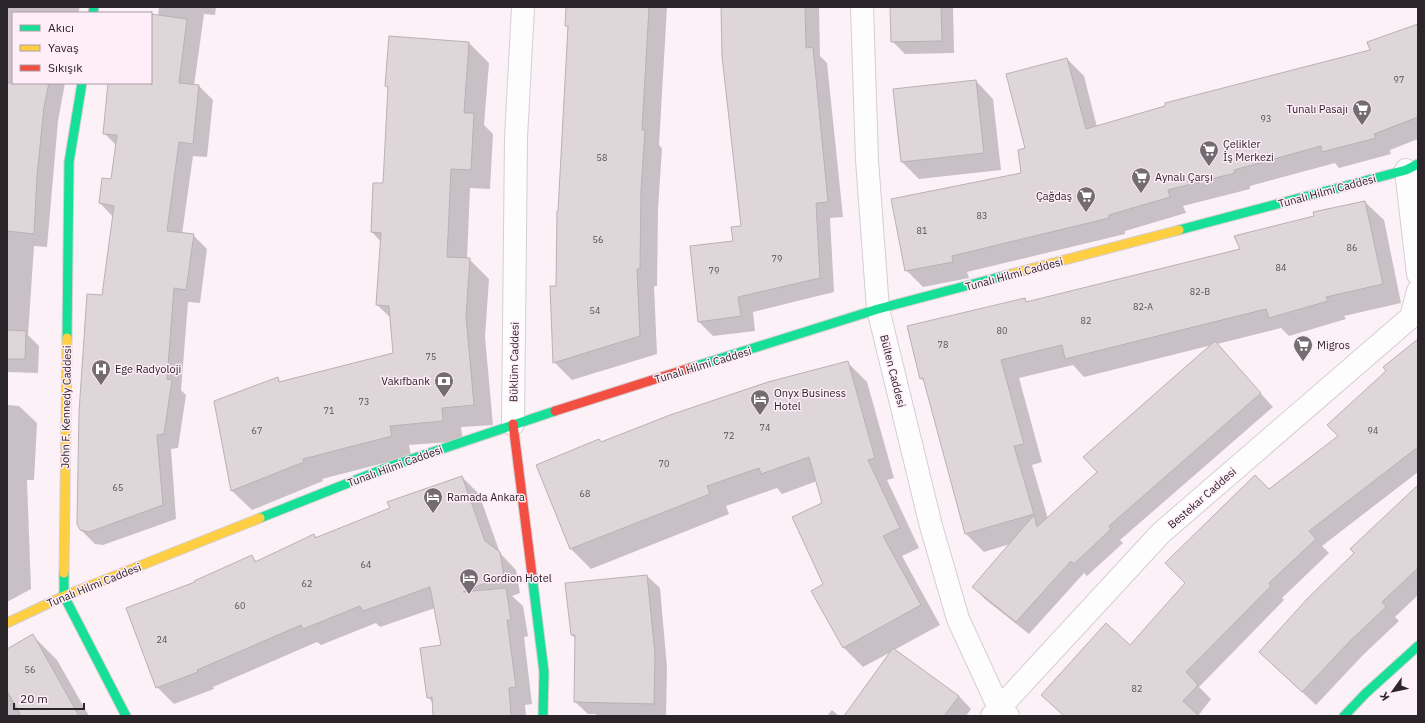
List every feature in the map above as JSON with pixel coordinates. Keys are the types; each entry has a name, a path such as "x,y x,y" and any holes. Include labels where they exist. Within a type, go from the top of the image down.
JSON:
{"main road":[{"name":"John F. Kennedy Caddesi","path":"82,84 69,162 64,596 126,716"},
{"name":"Tunalı Hilmi Caddesi","path":"7,623 64,596 391,466 513,424 878,309 1412,167"},
{"name":"Büklüm Caddesi","path":"513,424 544,672 543,716"},
{"path":"1344,716 1366,693 1418,646"}],"street":[{"name":"Büklüm Caddesi","path":"513,424 516,138 523,7"},
{"name":"Bülten Caddesi","path":"862,7 867,160 878,309 931,526 958,619 999,713"},
{"path":"1412,167 1418,274"},
{"name":"Bestekar Caddesi","path":"999,713 1161,533 1411,317 1418,291"}],"building":[{"path":"566,7 649,7 642,130 645,130 641,191 640,269 637,269 640,336 553,363 550,286 556,286 557,211 568,26 565,26"},
{"path":"721,7 805,7 806,48 813,47 828,202 816,203 820,278 738,297 741,316 698,322 690,246 733,241 731,227 741,226 722,56"},
{"path":"890,7 941,7 942,41 891,42"},
{"path":"152,14 187,19 179,83 199,85 193,144 179,142 167,231 194,234 186,290 174,288 167,379 172,380 164,434 157,435 163,505 89,532 80,530 77,524 79,412 87,294 102,295 114,206 99,203 102,178 111,179 117,135 103,134 108,84 152,84"},
{"path":"1418,24 1418,117 1374,134 1376,138 1322,152 1321,146 1234,170 1235,173 1168,190 1170,197 1109,215 1109,218 952,256 953,262 905,271 891,199 1021,173 1018,150 1025,148 1006,74 1067,58 1086,129 1165,106 1165,103 1370,50 1367,42"},
{"path":"389,36 469,42 464,113 474,113 471,170 451,169 447,257 470,258 466,316 474,405 442,408 443,421 390,426 392,436 303,459 304,462 231,491 214,401 278,377 279,382 393,353 389,306 376,305 381,233 371,232 373,183 383,183 388,87 385,86"},
{"path":"976,80 984,153 901,162 893,89"},
{"path":"7,83 49,84 44,107 37,176 34,234 7,231"},
{"path":"1365,201 1383,284 1326,297 1328,301 1269,318 1266,309 1065,359 1062,345 1001,360 1024,444 1014,446 1034,514 965,534 923,378 920,379 907,326 1025,298 1026,302 1240,249 1234,236 1314,216 1313,212"},
{"path":"7,330 26,331 25,359 7,359"},
{"path":"1418,339 1418,447 1309,531 1316,539 1269,583 1271,586 1186,672 1198,685 1183,701 1199,716 1064,716 1041,695 1106,623 1130,645 1185,583 1165,563 1255,475 1269,489 1338,436 1327,425 1386,371 1383,367"},
{"path":"1215,341 1261,393 1109,526 1111,529 1074,564 1071,561 1016,622 972,587 1034,515 1037,527 1097,472 1083,457"},
{"path":"848,361 875,458 868,460 900,528 883,536 921,605 843,648 811,591 823,584 792,517 822,503 809,457 761,474 759,468 707,486 710,494 570,549 536,465 599,439 601,442 670,415 768,382"},
{"path":"462,476 485,541 500,552 504,576 463,592 506,588 511,620 507,620 516,687 509,688 511,716 433,716 432,697 427,698 420,648 441,645 430,587 363,611 360,606 303,629 301,625 197,670 198,672 156,688 126,608 195,582 194,581 252,555 255,562 314,534 315,538 390,508 387,502"},
{"path":"1418,485 1418,568 1382,602 1386,607 1349,642 1302,692 1259,652 1307,599 1354,553 1350,549"},
{"path":"647,575 655,654 654,704 574,702 575,635 571,635 565,583"},
{"path":"33,634 79,716 21,716 7,691 7,649"},
{"path":"893,648 959,696 944,716 844,716"}],"traffic: fast":[{"path":"93,12 94,7"},
{"path":"67,338 69,162 82,84"},
{"path":"1179,230 1406,170 1418,164"},
{"path":"690,368 878,309 1011,274"},
{"path":"260,518 391,466 555,411"},
{"path":"64,573 64,596 126,716"},
{"path":"532,575 544,672 543,716"},
{"path":"1344,716 1366,693 1418,646"}],"traffic: slow":[{"path":"1011,274 1179,230"},
{"path":"64,573 67,338"},
{"path":"7,623 64,596 260,518"}],"traffic: jam":[{"path":"555,411 690,368"},
{"path":"513,424 532,575"}],"place":[{"name":"Tunalı Pasajı","path":"1362,126"},
{"name":"Çelikler İş Merkezi","path":"1209,167"},
{"name":"Aynalı Çarşı","path":"1141,194"},
{"name":"Çağdaş","path":"1086,213"},
{"name":"Migros","path":"1303,362"},
{"name":"Ege Radyoloji","path":"101,386"},
{"name":"Vakıfbank","path":"444,398"},
{"name":"Onyx Business Hotel","path":"760,416"},
{"name":"Ramada Ankara","path":"433,514"},
{"name":"Gordion Hotel","path":"469,595"}]}
